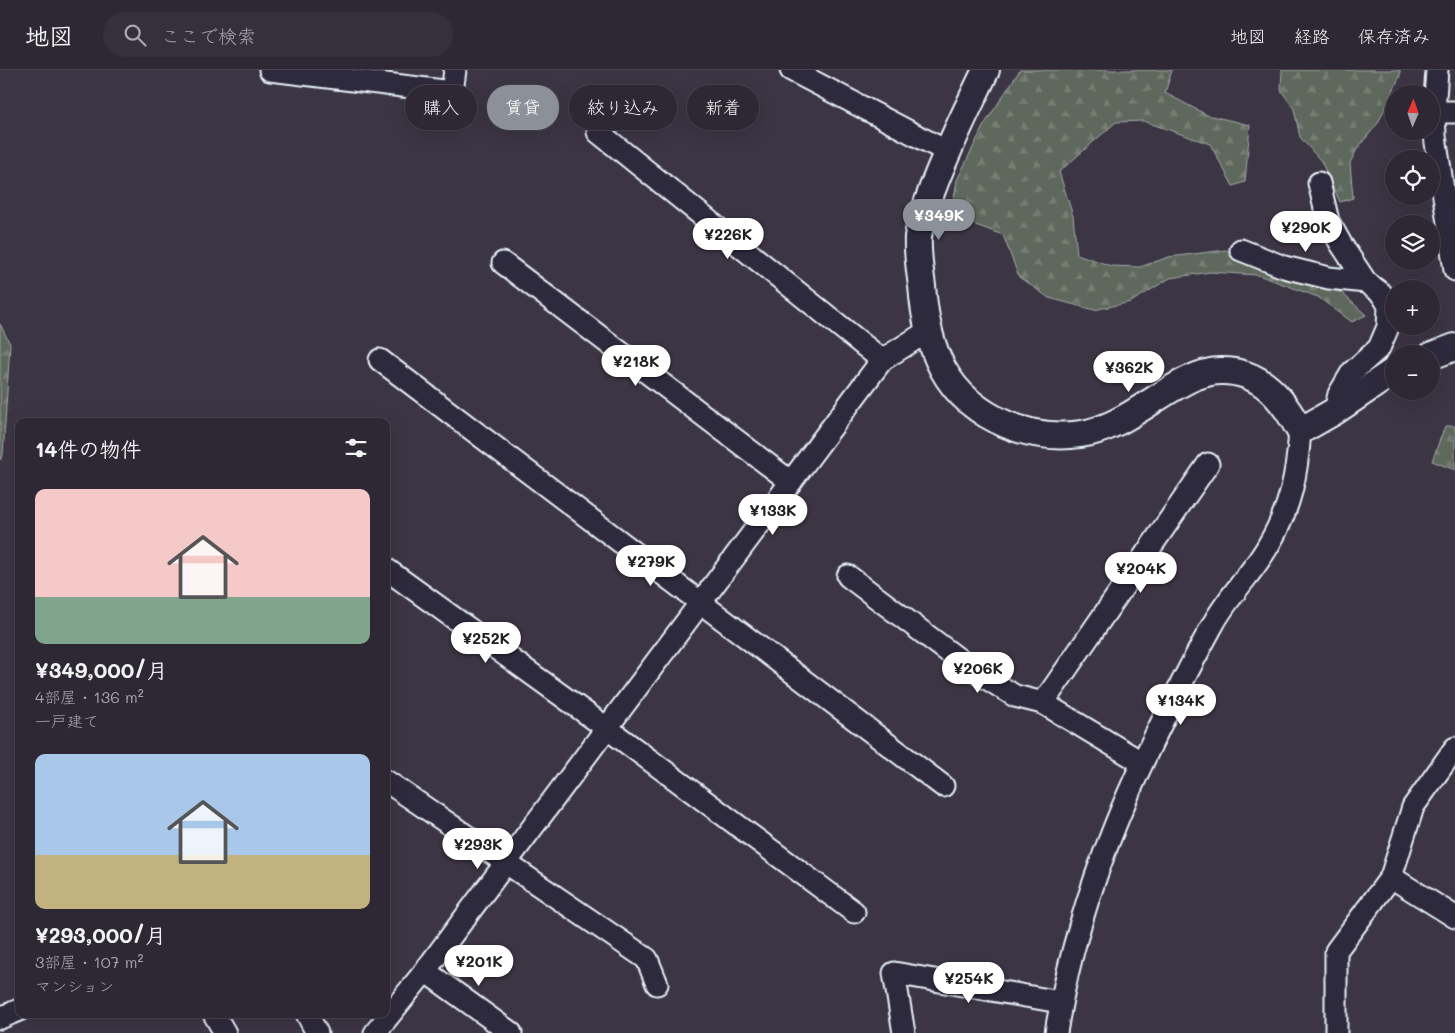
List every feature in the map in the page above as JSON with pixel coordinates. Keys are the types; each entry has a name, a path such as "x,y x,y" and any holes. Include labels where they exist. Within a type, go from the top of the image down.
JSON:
{"street":[{"path":"270,70 452,92 455,70"},
{"path":"791,70 946,151"},
{"path":"986,70 946,151 925,210 918,238 928,331 939,361 953,384 996,421 1024,431 1049,436 1082,434 1108,428 1196,376 1220,371 1245,375 1271,389 1286,405 1300,431 1297,471 1288,505 1268,546 1213,624 1141,762 1100,860 1060,1002 1056,1033"},
{"path":"1436,85 1437,70"},
{"path":"1440,112 1455,112"},
{"path":"598,132 882,360"},
{"path":"1436,140 1455,270"},
{"path":"1319,183 1328,221 1341,244 1366,282 1382,294 1389,306 1388,327 1379,348 1352,372 1339,394 1335,411"},
{"path":"1241,250 1293,269 1329,278 1366,282"},
{"path":"503,264 791,482"},
{"path":"390,1015 425,972 608,729 882,360 928,331"},
{"path":"1440,353 1455,347"},
{"path":"380,360 943,786"},
{"path":"1300,431 1335,411 1385,376"},
{"path":"1043,704 1208,464"},
{"path":"390,572 608,729 854,912"},
{"path":"848,576 970,668 1015,696 1043,704 1141,762"},
{"path":"1336,1033 1334,968 1336,951 1391,877 1413,807 1455,748"},
{"path":"390,784 647,959 657,984"},
{"path":"1391,877 1455,917"},
{"path":"425,972 511,1033"},
{"path":"904,1033 894,973 1060,1002"},
{"path":"0,1018 15,1012"},
{"path":"216,1018 224,1033"},
{"path":"309,1018 317,1033"},
{"path":"375,1033 387,1018"}],"green space":[{"path":"1020,70 1172,70 1165,93 1207,115 1250,125 1245,182 1233,186 1210,144 1143,121 1116,122 1059,172 1073,216 1077,254 1111,266 1140,267 1169,257 1226,250 1264,267 1342,293 1366,315 1352,322 1318,297 1258,275 1210,272 1170,278 1131,302 1094,310 1049,298 1019,277 1003,235 951,216 957,180 984,125"},
{"path":"1282,70 1400,70 1400,76 1396,85 1385,85 1385,108 1378,123 1357,149 1350,163 1353,198 1340,202 1321,161 1300,137 1294,109 1281,90"},
{"path":"0,324 10,344 3,455 0,460"},
{"path":"1445,426 1455,426 1455,470 1432,461"}]}
